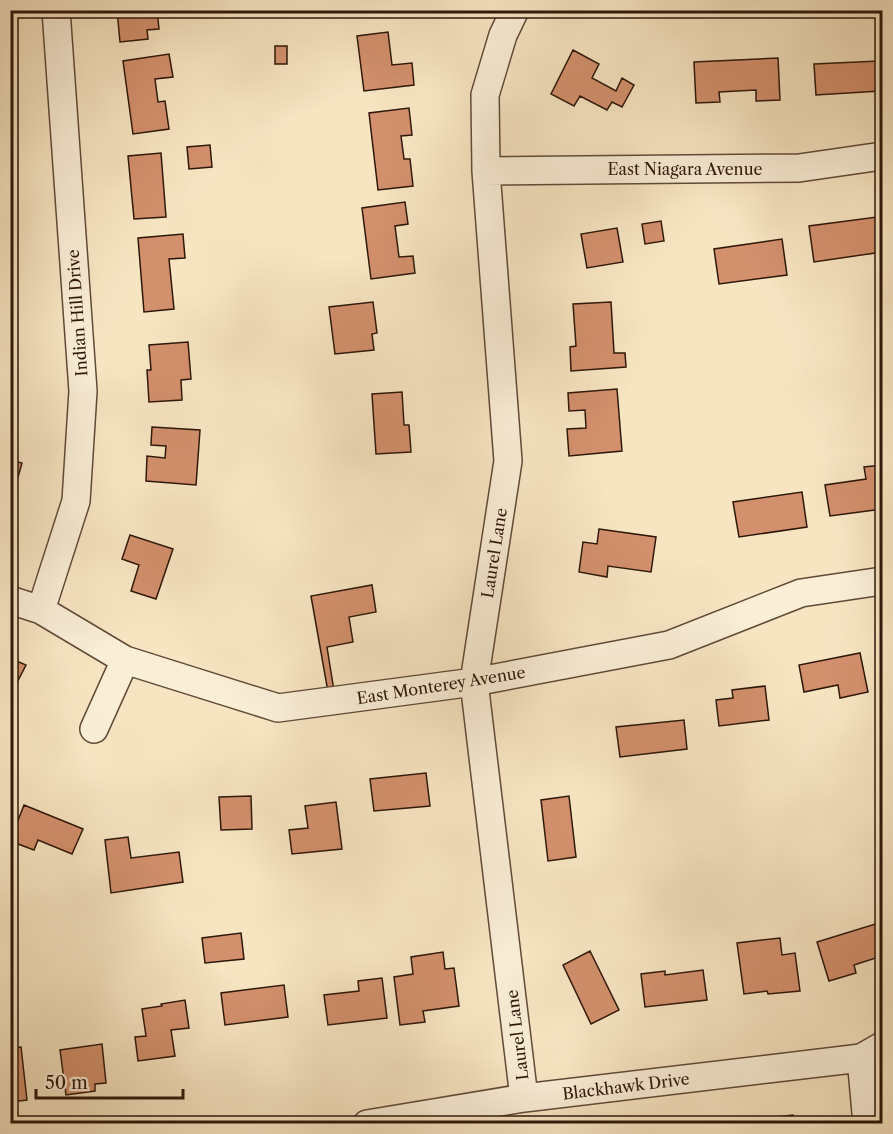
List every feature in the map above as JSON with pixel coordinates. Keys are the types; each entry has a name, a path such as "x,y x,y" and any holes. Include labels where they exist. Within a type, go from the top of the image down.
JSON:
{"street":[{"name":"Indian Hill Drive","path":"41,610 76,501 83,392 56,10"},
{"name":"Laurel Lane","path":"515,10 502,35 484,95 486,171 508,461 474,682 524,1098"},
{"name":"East Niagara Avenue","path":"486,171 799,168 882,156"},
{"name":"East Monterey Avenue","path":"10,600 41,610 125,660 278,708 474,682 669,645 801,593 882,581"},
{"path":"94,729 125,660"},
{"path":"867,1124 872,1052"},
{"name":"Blackhawk Drive","path":"367,1124 524,1098 872,1052"}],"building":[{"path":"117,10 157,10 159,29 147,30 148,39 120,42"},
{"path":"388,32 392,65 412,63 414,85 364,91 357,36"},
{"path":"275,46 287,46 287,64 275,64"},
{"path":"573,50 599,64 592,78 616,91 622,78 634,85 622,107 612,102 607,110 580,96 574,106 551,94"},
{"path":"169,54 173,77 155,79 158,102 165,101 169,129 133,134 123,61"},
{"path":"778,58 780,100 756,101 756,90 719,92 720,102 696,103 694,62"},
{"path":"879,61 880,91 816,95 814,64"},
{"path":"409,108 412,135 401,136 404,159 410,159 413,186 378,190 369,113"},
{"path":"210,145 212,167 189,169 187,147"},
{"path":"161,153 166,217 134,219 128,156"},
{"path":"405,202 408,224 395,226 399,257 413,256 415,273 371,279 362,208"},
{"path":"877,217 882,252 814,262 809,226"},
{"path":"661,221 664,241 645,244 642,224"},
{"path":"617,228 623,262 587,268 581,234"},
{"path":"183,234 185,258 169,259 174,309 144,312 138,238"},
{"path":"782,239 787,275 719,284 714,249"},
{"path":"373,302 377,333 372,334 374,350 335,354 329,307"},
{"path":"611,302 614,353 625,353 626,367 571,371 570,347 576,346 573,304"},
{"path":"188,342 191,379 181,380 182,400 149,402 147,370 151,370 149,345"},
{"path":"10,382 15,418 10,419"},
{"path":"617,389 622,451 569,456 567,429 586,428 585,410 569,411 568,393"},
{"path":"402,392 404,425 409,425 411,452 376,454 372,394"},
{"path":"152,427 200,430 196,485 146,481 147,456 165,458 166,446 151,445"},
{"path":"10,460 22,463 15,488 10,486"},
{"path":"882,465 882,509 830,516 825,485 866,479 864,467"},
{"path":"802,492 807,527 739,537 733,502"},
{"path":"599,529 656,537 651,572 608,566 607,577 579,572 583,542 597,544"},
{"path":"130,535 173,549 156,599 131,591 139,565 122,559"},
{"path":"372,585 376,612 349,617 353,642 327,647 334,691 328,692 311,596"},
{"path":"860,653 868,692 840,698 838,685 804,692 799,665"},
{"path":"10,658 26,665 13,690 10,689"},
{"path":"765,686 769,720 719,726 716,700 733,698 732,690"},
{"path":"684,720 687,749 620,757 616,727"},
{"path":"426,773 430,806 374,811 370,779"},
{"path":"251,796 252,829 221,830 219,797"},
{"path":"569,796 576,857 548,861 541,800"},
{"path":"336,802 342,849 292,854 289,830 308,828 305,806"},
{"path":"24,805 83,829 72,854 38,840 34,850 10,841"},
{"path":"128,837 131,858 179,852 183,882 111,893 105,840"},
{"path":"882,922 882,956 854,965 856,973 829,981 817,942"},
{"path":"241,933 244,959 205,963 202,938"},
{"path":"780,938 782,955 795,953 800,991 744,994 737,943"},
{"path":"590,951 619,1010 591,1024 563,965"},
{"path":"443,952 445,969 454,968 459,1006 423,1011 425,1022 400,1025 394,977 413,974 411,957"},
{"path":"703,970 707,1000 645,1007 641,974 665,971 665,975"},
{"path":"382,978 387,1018 328,1025 324,995 359,991 358,981"},
{"path":"284,985 288,1017 225,1025 221,993"},
{"path":"185,1000 189,1028 171,1030 175,1056 138,1061 135,1037 146,1036 142,1009"},
{"path":"102,1044 106,1083 95,1084 95,1091 66,1095 60,1050"},
{"path":"21,1047 27,1100 10,1102 10,1048"},
{"path":"793,1115 794,1124 733,1124 732,1122"}]}
